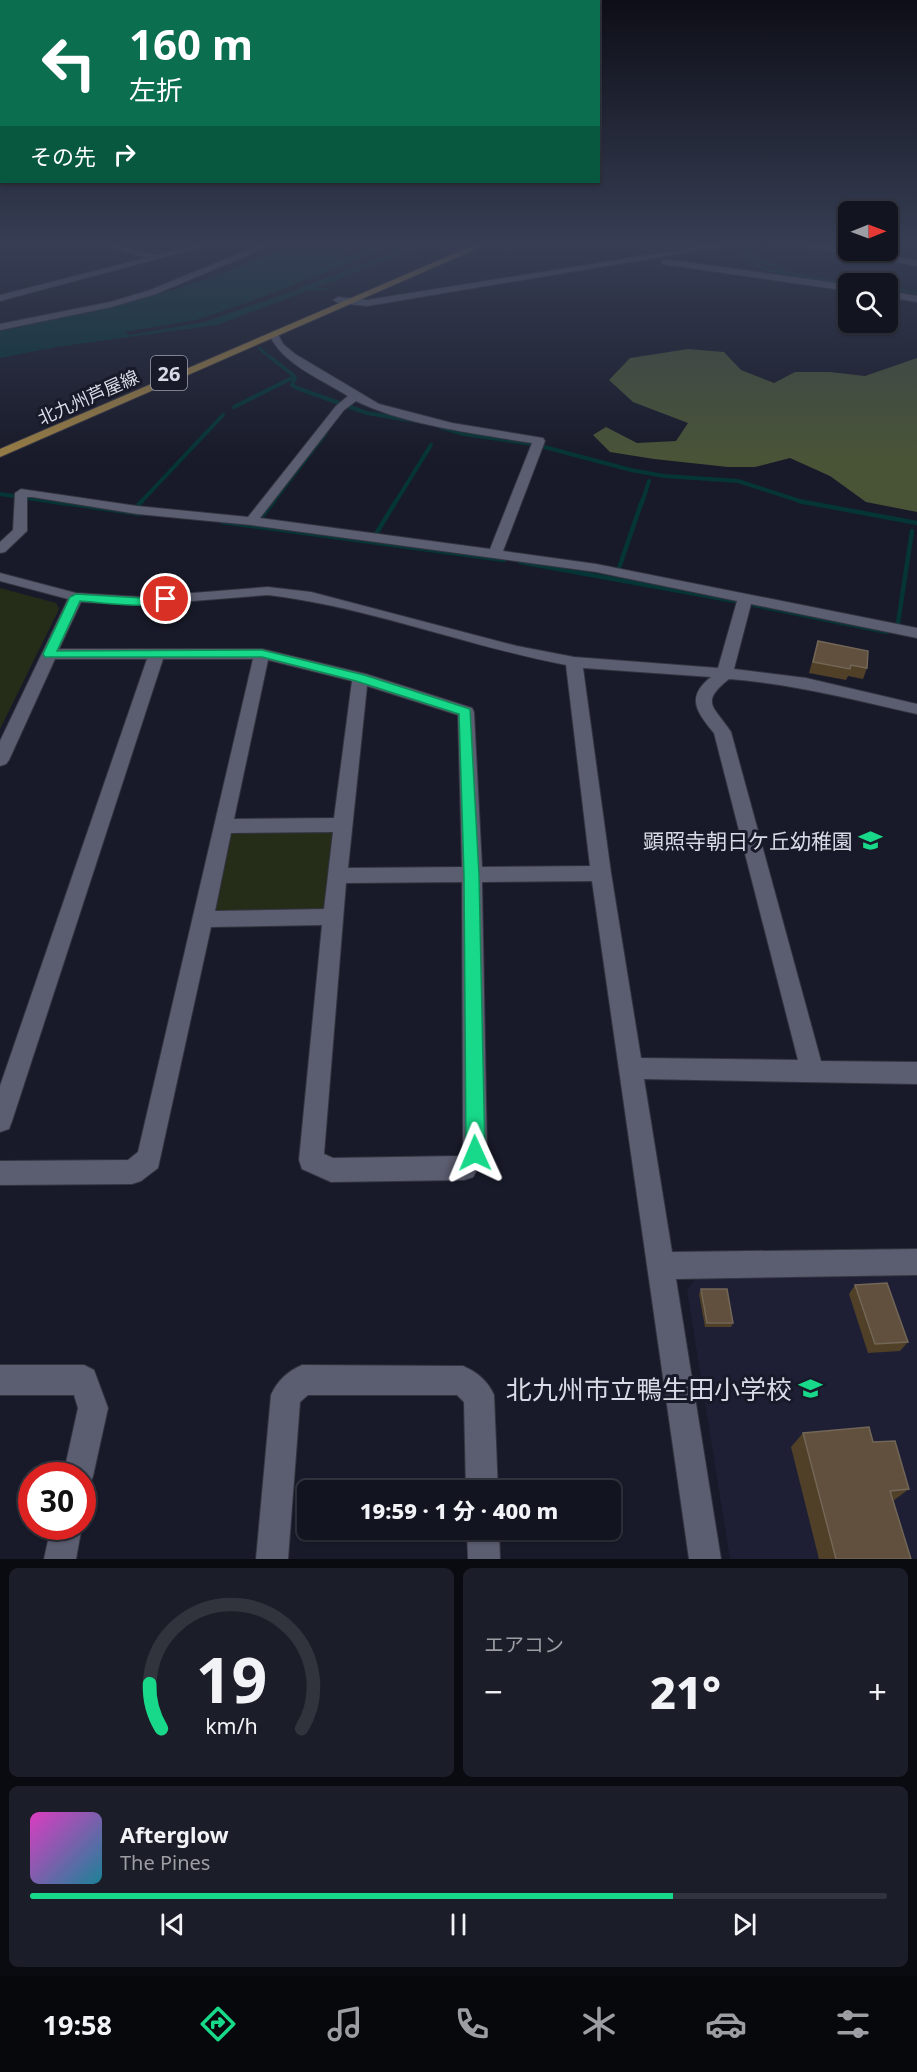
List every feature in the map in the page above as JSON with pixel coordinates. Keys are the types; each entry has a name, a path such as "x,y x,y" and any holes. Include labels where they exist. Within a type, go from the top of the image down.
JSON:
{"main road":[{"name":"北九州芦屋線","path":"0,445 308,316"},
{"name":"北九州芦屋線","path":"0,453 312,316"}],"street":[{"path":"0,327 54,316"},
{"path":"274,334 279,345 291,356 375,406 452,426 539,441 495,554"},
{"path":"251,521 340,408 355,396"},
{"path":"0,549 20,531 21,493 137,510 251,521 596,568 917,633"},
{"path":"0,578 76,597 142,601 258,591 312,596 516,651 574,662 760,676 806,683 917,709"},
{"path":"0,760 76,597"},
{"path":"745,598 724,675 707,688 703,698 707,714 722,732 812,1069"},
{"path":"49,654 262,654 360,678 466,712 472,875 475,1153 464,1168 331,1170 310,1160 360,678"},
{"path":"0,1173 132,1172 149,1159 262,654"},
{"path":"0,1120 156,655"},
{"path":"574,662 601,873 705,1559"},
{"path":"224,826 343,825"},
{"path":"338,876 601,873"},
{"path":"203,919 334,917"},
{"path":"632,1068 812,1069 917,1073"},
{"path":"662,1266 917,1262"},
{"path":"0,1380 84,1380 93,1408 81,1462"},
{"path":"272,1559 286,1395 302,1380 463,1381 479,1395 482,1480"},
{"path":"60,1559 64,1540"},
{"path":"483,1540 484,1559"}],"shaded area":[{"path":"71,316 208,316 196,320 125,332 129,335 204,322 222,316 242,316 217,325 56,347 0,358 0,331"},
{"path":"688,349 724,352 741,370 774,383 795,372 830,372 865,376 917,358 917,512 866,502 830,476 790,458 755,467 728,467 610,452 593,435 606,427 637,443 676,441 688,423 633,402 609,380 630,358"},
{"path":"0,588 56,603 59,609 0,729"},
{"path":"336,830 327,912 214,913 231,831"},
{"name":"北九州市立鴨生田小学校","path":"917,1274 917,1559 730,1559 687,1290 696,1278"}],"building":[{"path":"818,641 868,651 867,668 851,665 850,669 813,662"},
{"path":"887,1283 908,1342 875,1344 855,1285"},
{"path":"701,1289 727,1289 733,1323 707,1323"},
{"path":"869,1427 873,1442 895,1441 909,1489 890,1491 911,1559 836,1559 803,1433"}],"waterway":[{"path":"259,348 272,359"},
{"path":"270,357 293,375 295,378 292,385 297,388 367,413 415,421"},
{"path":"234,407 294,377"},
{"path":"140,503 223,415"},
{"path":"440,427 464,434 533,444 631,470 664,476 738,481 801,501"},
{"path":"272,503 326,433"},
{"path":"395,503 431,445"},
{"path":"642,503 649,481"},
{"path":"0,494 61,503"},
{"path":"50,501 140,514"},
{"path":"263,515 274,501"},
{"path":"376,534 396,501"},
{"path":"619,568 642,501"},
{"path":"801,501 917,523"},
{"path":"801,501 806,503"},
{"path":"222,522 504,560"},
{"path":"898,623 912,531"},
{"path":"520,562 735,601"},
{"path":"754,605 887,632"}],"place":[{"name":"顕照寺朝日ケ丘幼稚園","path":"871,841"},
{"name":"北九州市立鴨生田小学校","path":"810,1389"}],"route":[{"path":"166,599 142,601 76,597 49,654 262,654 360,678 466,712 472,875 475,1153"}]}
